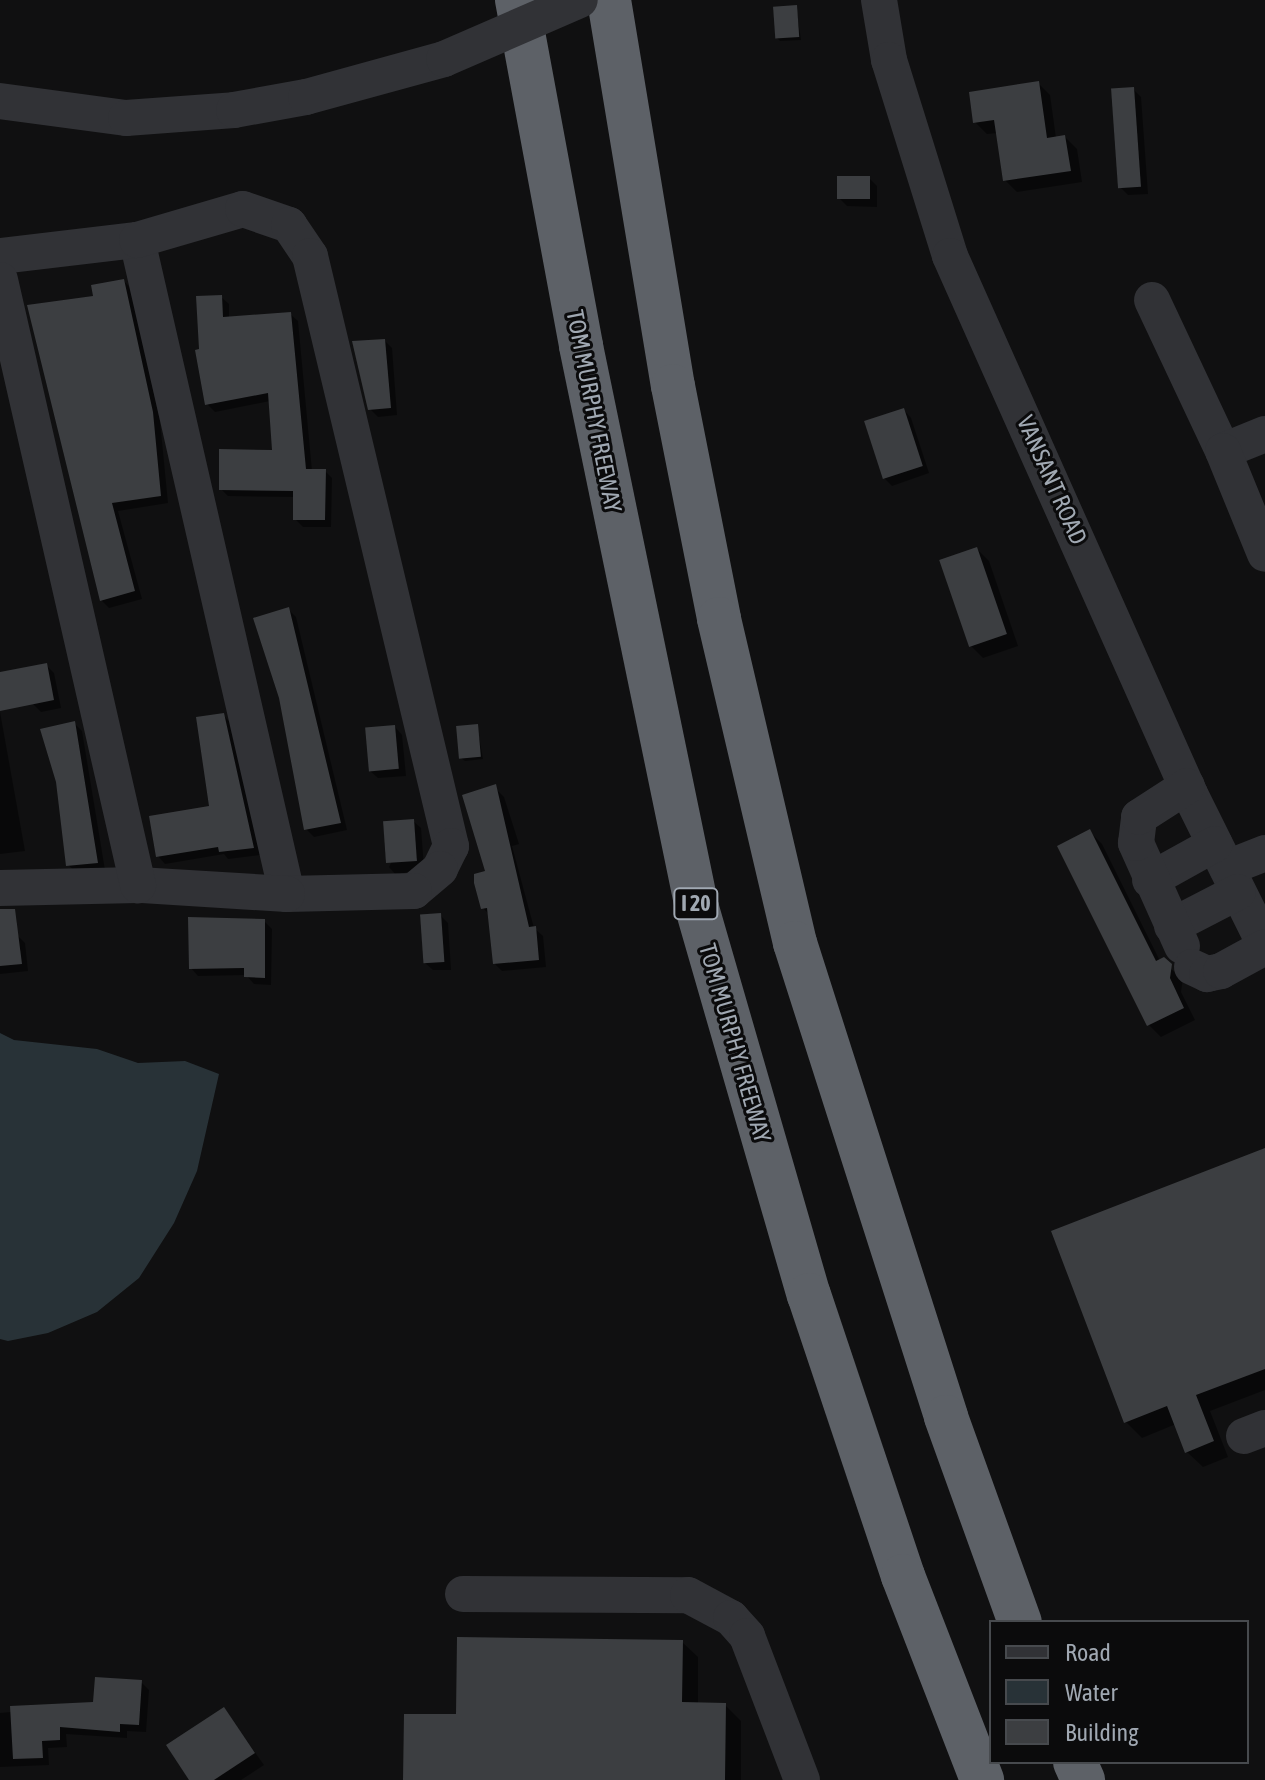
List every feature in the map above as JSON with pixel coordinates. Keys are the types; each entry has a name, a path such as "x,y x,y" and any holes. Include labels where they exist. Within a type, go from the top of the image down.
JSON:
{"highway":[{"name":"TOM MURPHY FREEWAY","path":"517,0 581,346 697,908 814,1310 903,1576 982,1780"},
{"path":"609,0 713,588 795,943 941,1402 1019,1620"}],"street":[{"path":"0,101 126,118 234,110 320,94 444,59 580,0"},
{"name":"VANSANT ROAD","path":"879,0 889,60 950,256 1187,786 1265,946"},
{"path":"0,256 137,240 243,209 289,225 310,256 451,846 440,869 414,891 287,894 138,885 0,888"},
{"path":"137,240 287,894"},
{"path":"0,280 138,885"},
{"path":"1152,300 1223,451 1265,554"},
{"path":"1223,451 1265,434"},
{"path":"1187,786 1139,817 1136,843 1150,880 1188,953"},
{"path":"1150,880 1227,868 1265,853"},
{"path":"1188,953 1227,868"},
{"path":"1188,953 1265,946"},
{"path":"463,1594 688,1595 731,1618 747,1636 802,1780"}],"water":[{"path":"0,1033 14,1040 97,1049 138,1063 185,1061 219,1074 197,1171 174,1223 139,1278 97,1312 48,1333 8,1341 0,1339"}],"building":[{"path":"797,5 799,37 775,39 773,7"},
{"path":"1039,81 1047,138 1065,135 1071,171 1003,181 994,120 973,123 969,92"},
{"path":"1134,87 1141,187 1118,188 1111,89"},
{"path":"837,176 870,176 870,199 837,199"},
{"path":"124,279 153,412 161,496 112,503 135,591 100,601 27,305 93,296 91,285"},
{"path":"222,295 223,317 291,312 306,469 326,469 325,520 293,520 293,491 219,490 219,449 272,450 268,393 205,405 195,350 199,349 196,296"},
{"path":"385,339 391,408 368,410 352,341"},
{"path":"904,408 923,466 883,479 864,421"},
{"path":"977,547 1007,634 969,647 939,560"},
{"path":"289,607 341,823 304,830 279,698 253,618"},
{"path":"47,663 54,700 0,711 0,672"},
{"path":"224,713 254,848 219,852 218,847 156,857 149,816 209,806 196,717"},
{"path":"75,721 98,863 66,866 56,782 40,729"},
{"path":"478,724 481,757 459,759 456,726"},
{"path":"395,725 399,769 369,771 365,728"},
{"path":"496,784 529,927 536,926 539,960 493,964 487,908 481,909 474,883 474,874 485,871 462,795"},
{"path":"414,819 417,861 386,863 383,821"},
{"path":"1090,829 1156,961 1164,957 1172,964 1170,978 1184,1008 1147,1026 1057,846"},
{"path":"0,909 15,909 22,964 0,966"},
{"path":"441,913 444,962 423,963 420,914"},
{"path":"188,917 265,919 265,978 244,977 244,968 189,969"},
{"path":"1265,1148 1265,1369 1196,1395 1214,1441 1185,1453 1167,1406 1124,1423 1051,1231"},
{"path":"457,1637 683,1640 682,1702 726,1703 725,1780 403,1780 404,1714 456,1714"},
{"path":"95,1677 142,1680 139,1725 120,1724 120,1732 60,1727 60,1740 42,1741 43,1758 13,1759 10,1706 93,1702"},
{"path":"224,1707 255,1753 214,1780 189,1780 166,1745"}]}
